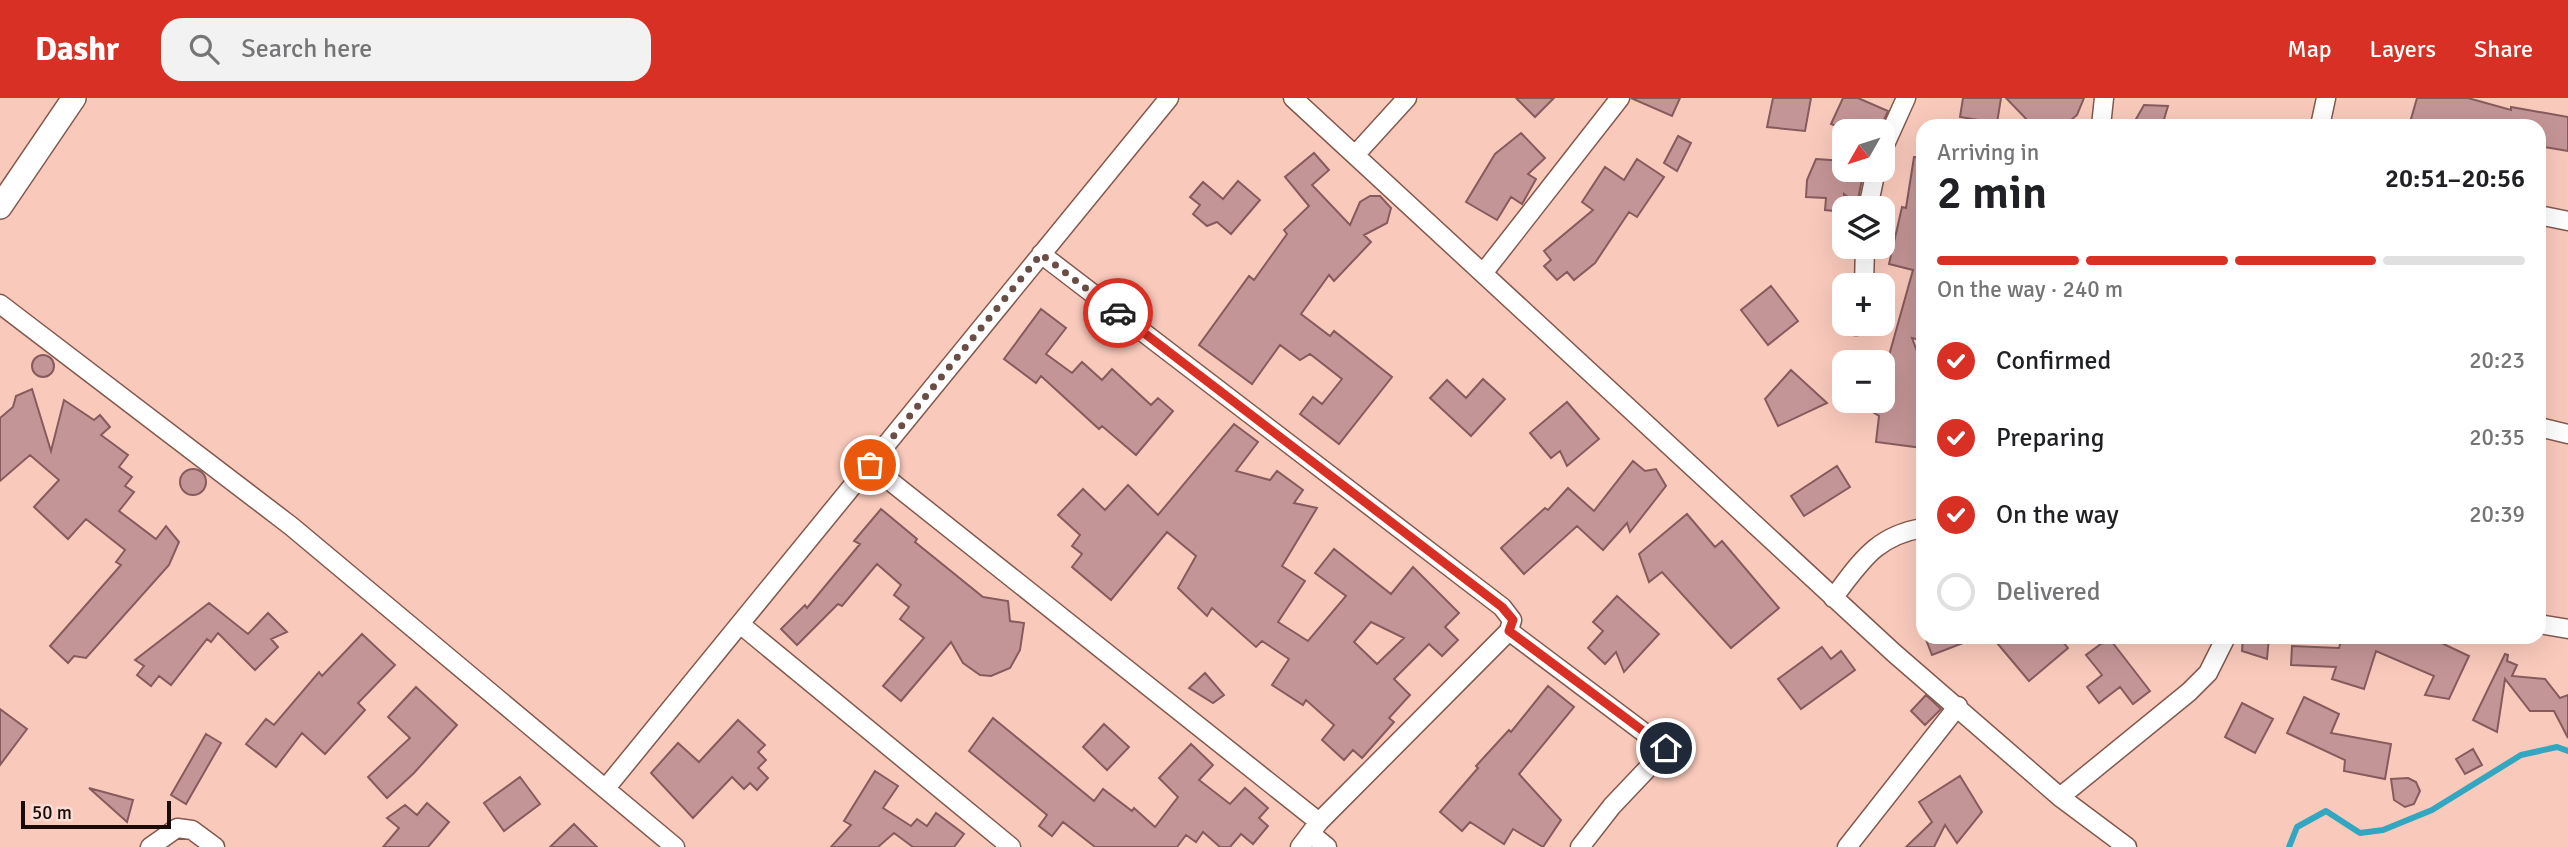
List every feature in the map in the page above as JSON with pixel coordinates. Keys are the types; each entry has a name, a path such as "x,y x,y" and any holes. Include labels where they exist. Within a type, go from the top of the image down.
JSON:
{"street":[{"path":"0,207 75,98"},
{"path":"606,788 1169,98"},
{"path":"1293,98 1833,598 2060,797 2127,847"},
{"path":"1356,154 1407,98"},
{"path":"1484,272 1620,98"},
{"path":"1895,122 1906,98"},
{"path":"2091,98 2102,113"},
{"path":"2322,119 2326,98"},
{"path":"2546,216 2568,221"},
{"path":"1041,254 1502,607 1513,620 1509,631 1310,834"},
{"path":"0,304 291,526 675,847"},
{"path":"2546,429 2568,434"},
{"path":"870,465 1326,847"},
{"path":"1833,598 1876,545 1907,530 1916,529"},
{"path":"740,624 1011,847"},
{"path":"2546,625 2568,629"},
{"path":"1509,631 1666,748 1612,806 1580,847"},
{"path":"2060,797 2189,692 2208,673 2222,644"},
{"path":"1847,847 1958,706"},
{"path":"150,847 177,828 192,831 215,847"}],"building":[{"path":"1516,98 1554,98 1535,117"},
{"path":"1631,98 1680,98 1672,116"},
{"path":"1773,98 1811,98 1805,131 1767,127"},
{"path":"1843,98 1858,98 1888,111 1884,119 1833,119"},
{"path":"1963,98 2001,98 1998,119 1960,117"},
{"path":"2006,98 2084,98 2077,115 2072,119 2026,119"},
{"path":"2417,98 2468,98 2511,110 2511,107 2568,117 2568,151 2546,147 2546,119 2411,119"},
{"path":"2144,105 2168,106 2164,119 2136,119"},
{"path":"1521,133 1545,158 1528,174 1536,179 1522,204 1511,197 1497,220 1466,202 1495,154"},
{"path":"1678,136 1691,143 1677,171 1664,163"},
{"path":"1314,153 1329,170 1312,185 1350,225 1360,202 1370,196 1380,196 1391,208 1387,223 1364,235 1371,242 1334,281 1329,275 1301,314 1330,336 1334,331 1392,377 1339,444 1300,414 1313,397 1322,404 1342,379 1310,354 1300,360 1280,345 1252,384 1199,345 1249,276 1254,280 1287,234 1284,230 1309,206 1285,177"},
{"path":"1916,157 1916,339 1912,338 1916,349 1916,447 1876,442 1879,416 1874,413 1895,413 1895,350 1891,350 1913,270 1889,264 1890,259 1895,259 1895,238 1902,207 1906,208"},
{"path":"1637,159 1664,177 1637,217 1629,212 1595,263 1574,280 1567,272 1557,280 1544,266 1551,260 1544,251 1593,210 1582,202 1605,167 1624,180"},
{"path":"1816,159 1832,160 1832,182 1862,182 1859,196 1832,196 1832,211 1825,210 1826,198 1806,197 1807,180"},
{"path":"1238,181 1260,200 1231,234 1217,222 1207,226 1193,214 1200,205 1190,197 1203,182 1223,199"},
{"path":"1771,286 1798,321 1768,345 1741,310"},
{"path":"1041,309 1066,328 1046,354 1072,373 1082,362 1102,380 1112,369 1151,405 1158,398 1173,411 1136,455 1102,426 1099,429 1041,376 1036,383 1004,359"},
{"path":"43,355 51,358 54,366 51,374 43,377 35,374 32,366 35,358"},
{"path":"1791,370 1827,403 1778,426 1765,399"},
{"path":"1483,379 1505,399 1471,436 1430,398 1447,380 1466,398"},
{"path":"32,389 51,451 64,400 94,420 100,415 110,427 101,435 128,455 119,467 132,477 125,486 134,492 119,511 156,539 166,526 179,542 169,565 86,658 74,656 68,663 50,646 121,565 116,562 125,550 86,519 68,539 34,507 59,480 30,455 0,481 0,418 13,407 16,396"},
{"path":"1567,402 1599,439 1567,466 1560,451 1551,458 1530,433"},
{"path":"1234,424 1258,442 1236,471 1270,480 1277,471 1303,490 1294,503 1317,508 1282,566 1305,581 1278,622 1308,641 1346,596 1315,573 1334,549 1391,594 1413,567 1459,613 1445,627 1458,640 1442,656 1429,644 1394,679 1410,695 1389,718 1394,722 1362,758 1353,750 1344,760 1322,740 1334,725 1306,700 1303,705 1272,685 1289,659 1262,641 1256,647 1212,608 1207,616 1178,588 1196,556 1167,532 1111,600 1072,567 1082,554 1072,546 1080,535 1058,515 1083,489 1105,510 1128,485 1158,515","holes":["1371,622 1404,638 1377,664 1354,642"]},
{"path":"1633,461 1645,471 1656,469 1666,486 1630,532 1627,523 1603,550 1577,526 1524,574 1501,548 1545,508 1548,510 1568,488 1594,511"},
{"path":"1837,466 1850,487 1804,516 1791,496"},
{"path":"193,469 202,473 206,482 202,491 193,495 184,491 180,482 184,473"},
{"path":"881,509 917,539 915,542 983,597 1008,601 1010,621 1024,623 1020,650 1010,668 991,676 980,675 963,663 951,642 901,701 883,686 924,638 900,619 909,607 894,595 901,585 877,564 842,606 838,604 797,645 781,629 805,605 807,608 860,544 854,541"},
{"path":"1687,514 1715,547 1722,541 1779,608 1731,648 1662,572 1649,582 1639,554"},
{"path":"1617,596 1659,634 1624,672 1616,652 1605,664 1588,648 1603,631 1593,622"},
{"path":"209,603 248,634 268,613 287,632 271,639 278,647 255,670 218,633 211,642 207,639 171,685 159,676 151,686 137,675 144,666 135,660"},
{"path":"362,634 395,665 358,703 365,710 325,754 302,733 276,767 246,744 266,719 274,725 319,672 322,676"},
{"path":"1928,644 1960,644 1932,655"},
{"path":"1998,644 2065,644 2068,648 2029,681"},
{"path":"2101,644 2114,644 2150,691 2133,704 2120,687 2099,703 2087,687 2102,675 2086,655"},
{"path":"2242,644 2268,644 2267,659 2242,651"},
{"path":"2340,644 2444,644 2469,656 2449,699 2425,695 2434,676 2376,651 2364,689 2332,679 2336,667 2291,665 2292,646 2339,648"},
{"path":"1822,647 1831,659 1841,651 1855,670 1801,709 1778,679"},
{"path":"2505,654 2508,655 2507,661 2517,665 2512,676 2545,679 2560,698 2568,695 2568,738 2554,711 2530,711 2505,679 2497,732 2473,720"},
{"path":"1205,673 1224,695 1213,703 1189,688"},
{"path":"1548,686 1574,707 1519,774 1561,820 1543,847 1513,829 1504,844 1470,822 1462,831 1440,812 1478,768 1476,766 1509,730 1511,732"},
{"path":"416,687 457,725 414,773 387,798 368,777 410,738 388,717"},
{"path":"1926,695 1941,709 1925,725 1911,711"},
{"path":"2304,697 2339,714 2331,733 2391,744 2385,779 2344,771 2345,760 2287,733"},
{"path":"2242,703 2273,719 2255,753 2225,737"},
{"path":"0,709 27,729 0,765"},
{"path":"993,718 1094,801 1103,789 1132,811 1134,808 1155,827 1178,797 1159,778 1191,744 1213,765 1199,780 1230,804 1245,788 1268,808 1259,818 1268,826 1253,844 1241,834 1230,847 1220,847 1203,832 1196,842 1186,835 1177,847 1095,847 1063,822 1052,836 1039,826 1047,815 969,751"},
{"path":"738,720 765,745 758,752 766,760 758,768 768,778 757,790 750,783 744,789 732,777 693,818 651,773 678,743 699,762"},
{"path":"1104,724 1129,747 1107,770 1083,747"},
{"path":"206,734 221,743 186,804 171,795"},
{"path":"2473,749 2482,765 2465,774 2456,759"},
{"path":"875,771 898,786 883,808 911,826 917,819 927,826 936,813 964,834 954,847 913,847 894,833 878,847 831,847 851,825 844,821"},
{"path":"1960,776 1982,812 1957,843 1945,825 1934,847 1906,847 1932,822 1919,802"},
{"path":"520,777 540,804 504,831 484,803"},
{"path":"2408,778 2416,782 2420,791 2414,804 2405,807 2394,800 2391,779"},
{"path":"89,788 133,800 127,822"},
{"path":"427,803 449,822 428,847 383,847 399,828 387,818 405,805 417,815"},
{"path":"574,824 597,847 550,847"}],"waterway":[{"path":"2289,847 2297,827 2326,811 2360,833 2383,830 2432,810 2521,755 2557,747 2568,751"}],"way so far":[{"path":"870,465 1041,254 1118,313"}],"route":[{"path":"1118,313 1502,607 1513,620 1509,631 1666,748"}]}
